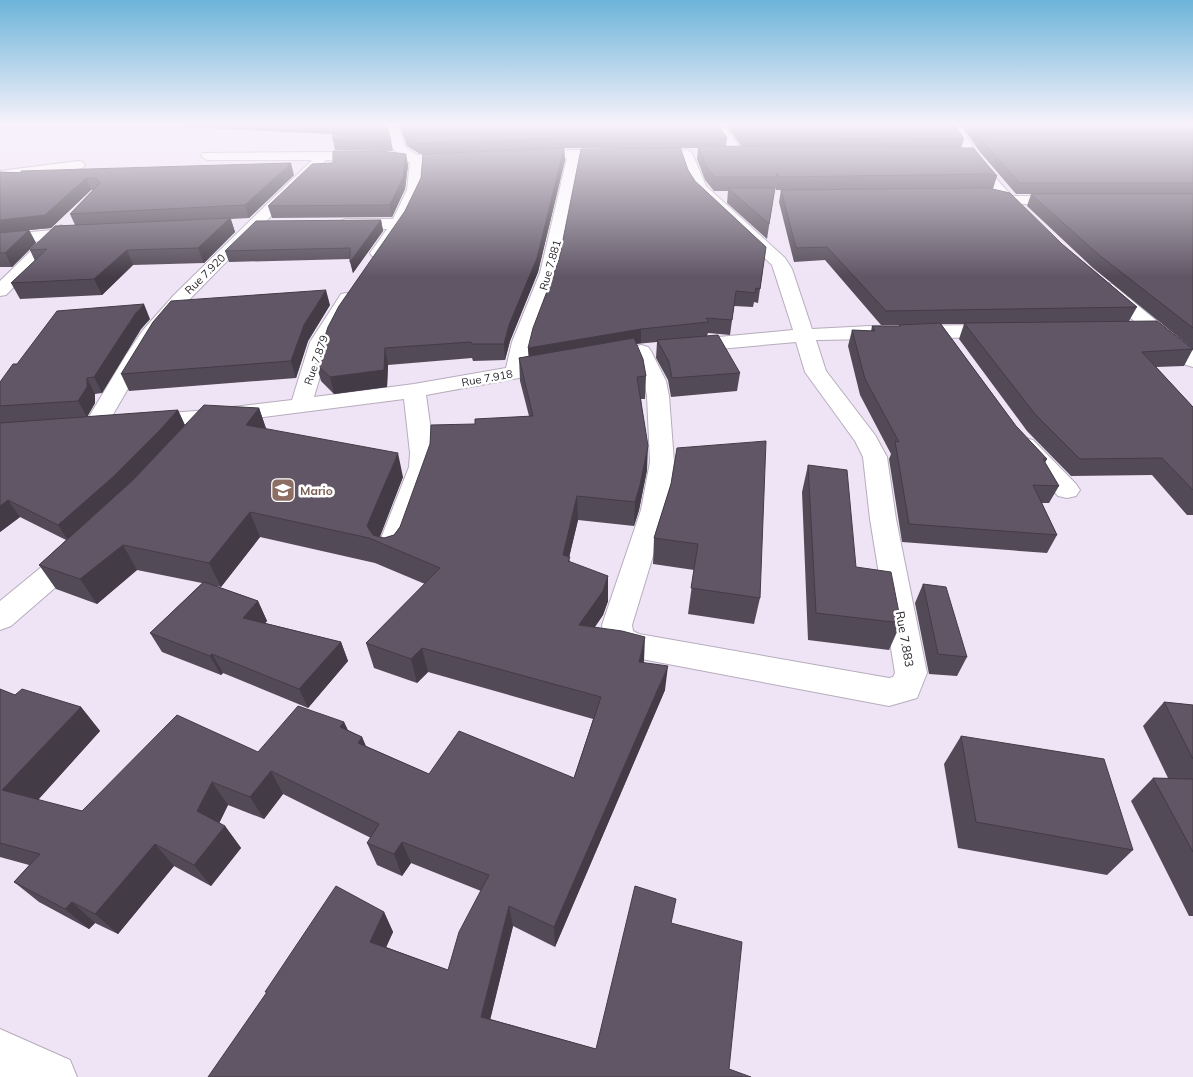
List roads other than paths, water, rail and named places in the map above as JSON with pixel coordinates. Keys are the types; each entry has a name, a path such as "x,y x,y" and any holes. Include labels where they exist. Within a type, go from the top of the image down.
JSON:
{"street":[{"name":"Rue 7.920","path":"96,425 150,334 180,299 302,176"},
{"path":"370,265 398,224 414,190 415,176"},
{"name":"Rue 7.881","path":"515,373 522,342 550,273 570,176"},
{"name":"Rue 7.883","path":"694,176 696,182 716,197 779,262 783,269 805,335 816,372 868,440 875,457 883,519 911,673 905,688 889,692 631,644 618,636 617,625 654,510 662,462 658,396 648,351 805,335"},
{"path":"989,176 1008,200 1039,230"},
{"path":"965,194 984,194 1008,200 1076,200"},
{"path":"0,291 76,214"},
{"path":"236,225 274,224"},
{"path":"331,224 398,224"},
{"path":"0,240 95,232"},
{"path":"1096,280 1193,361"},
{"name":"Rue 7.879","path":"301,405 320,342 331,321 354,289"},
{"path":"1125,329 1154,329"},
{"path":"941,331 958,355"},
{"path":"805,335 1018,331"},
{"name":"Rue 7.918","path":"74,427 208,417 414,391 573,363"},
{"path":"390,551 420,467 422,453 414,391"},
{"path":"183,446 208,417"},
{"path":"1013,430 1067,490"},
{"path":"0,618 92,540"},
{"path":"0,1054 53,1077"}],"place":[{"name":"Mario","path":"283,490"}]}
